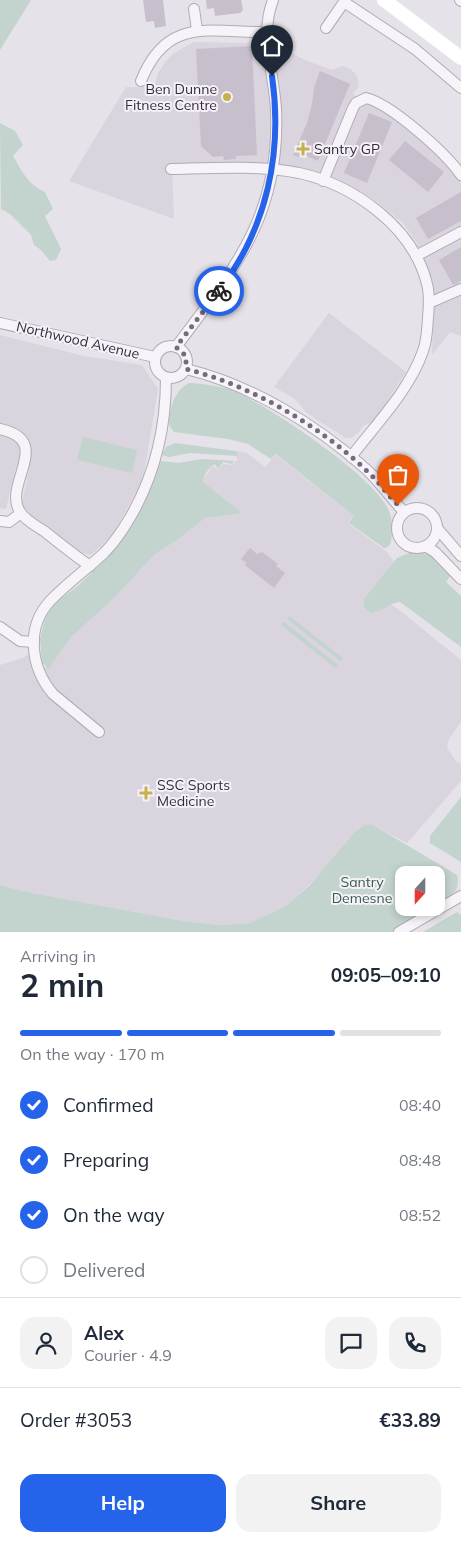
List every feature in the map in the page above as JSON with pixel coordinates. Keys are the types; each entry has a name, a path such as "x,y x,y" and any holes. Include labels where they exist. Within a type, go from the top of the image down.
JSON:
{"main road":[{"path":"384,0 461,58"}],"street":[{"path":"176,347 227,280 245,250 266,200 275,147 276,109 268,54 267,32 273,0"},
{"path":"326,28 344,2 415,49 461,88"},
{"path":"194,9 197,30"},
{"path":"141,81 151,59 161,48 180,35 197,30 267,32"},
{"path":"323,181 356,102 366,98 380,104 428,140 461,175"},
{"path":"171,169 272,169 323,181 371,207 390,222 408,241 428,286 429,302 424,349 407,384 351,457"},
{"path":"416,256 461,232"},
{"path":"429,302 461,289"},
{"name":"Northwood Avenue","path":"0,323 155,357"},
{"path":"176,347 186,356 186,369 178,377 166,378 159,374 155,357 164,348 176,347"},
{"path":"186,369 228,382 268,401 315,430 351,457 379,482 404,512"},
{"path":"99,732 46,687 35,662 34,642 38,622 45,607 106,551 125,524 147,484 154,466 160,436 166,378"},
{"path":"0,429 16,434 25,446 26,455 16,498 21,513 90,566"},
{"path":"416,508 428,512 436,522 437,528 434,539 426,546 413,548 402,542 398,537 397,523 404,512 416,508"},
{"path":"0,521 9,522 21,513"},
{"path":"437,528 461,556"},
{"path":"426,546 435,552 461,579"},
{"path":"0,627 20,641 34,642"},
{"path":"399,932 461,896"}],"shaded area":[{"path":"194,42 251,43 279,47 305,60 332,70 342,66 350,69 356,74 359,86 353,94 360,99 380,104 461,175 461,336 450,332 432,355 434,287 416,242 404,224 373,199 334,178 290,166 172,165 174,219 69,181 126,87 154,87 158,73 166,61 174,53"},
{"path":"329,313 406,372 374,421 363,426 351,438 346,438 317,420 306,412 295,399 274,387"},
{"path":"0,335 84,356 142,365 158,389 143,480 113,534 91,555 79,552 27,515 21,507 29,470 16,467 6,509 0,508"},
{"path":"236,451 247,453 265,467 276,455 354,516 348,523 387,552 395,563 372,592 398,609 461,660 461,722 449,739 447,747 455,760 461,764 461,781 407,843 373,825 286,906 250,923 219,925 183,921 22,891 0,885 0,665 23,658 29,654 48,670 71,637 113,599 155,554 205,518 242,513 203,483 204,478 213,466 218,470 223,464 232,465 237,460"}],"green space":[{"path":"0,0 31,0 0,50"},
{"path":"0,123 15,131 23,145 13,156 34,186 45,192 53,209 45,216 61,249 56,260 50,261 34,245 31,235 10,214 1,209"},
{"path":"189,383 225,388 250,399 295,427 343,462 380,497 389,511 392,530 391,541 388,547 384,548 349,523 354,516 276,454 271,459 248,444 228,439 174,432 169,425 171,407 176,396"},
{"path":"83,437 137,450 132,473 77,460"},
{"path":"175,443 236,451 237,456 190,453 169,457 162,455 166,447"},
{"path":"202,459 234,461 232,464 223,462 218,469 215,464 213,465 205,474 203,482 242,513 205,518 155,554 113,599 71,637 48,670 42,663 40,639 45,619 54,604 79,585 112,552 143,506 161,461 179,463"},
{"path":"409,553 429,554 450,576 446,582 461,596 461,647 400,602 371,613 364,607 364,599 397,558"},
{"path":"289,616 343,658 341,661 287,619"},
{"path":"284,622 338,665 335,668 281,625"},
{"path":"461,797 461,862 430,843 430,836"},
{"name":"Santry Demesne","path":"365,825 373,825 442,866 395,866 395,916 417,916 393,932 0,932 0,885 22,891 183,921 219,925 250,923 286,906 310,885 355,832"},
{"name":"Santry Demesne","path":"445,868 457,875 456,890 445,899"},
{"path":"457,912 461,915 461,932 423,932"}],"building":[{"path":"143,0 163,0 166,26 155,28 154,21 146,22"},
{"path":"206,0 241,0 243,10 240,13 215,16 214,8 207,9"},
{"name":"Ben Dunne Fitness Centre","path":"252,46 257,155 236,156 236,159 224,160 223,156 213,157 201,146 196,49"},
{"path":"320,71 350,84 318,161 304,155 302,158 293,155 307,123 314,88"},
{"path":"369,113 392,122 367,183 344,173"},
{"path":"405,141 444,172 428,192 389,160"},
{"path":"461,192 461,221 428,239 416,218"},
{"path":"461,247 461,281 453,285 439,260"},
{"path":"250,548 257,554 262,552 278,564 276,566 285,573 274,588 245,565 247,563 241,559"}],"way so far":[{"path":"219,291 176,347 186,356 186,369 244,389 268,401 315,430 366,469 398,505"}],"place":[{"name":"Ben Dunne Fitness Centre","path":"227,97"},
{"name":"Santry GP","path":"303,149"},
{"name":"SSC Sports Medicine","path":"146,793"}],"route":[{"path":"219,291 253,234 271,181 275,147 276,109 272,76"}]}
